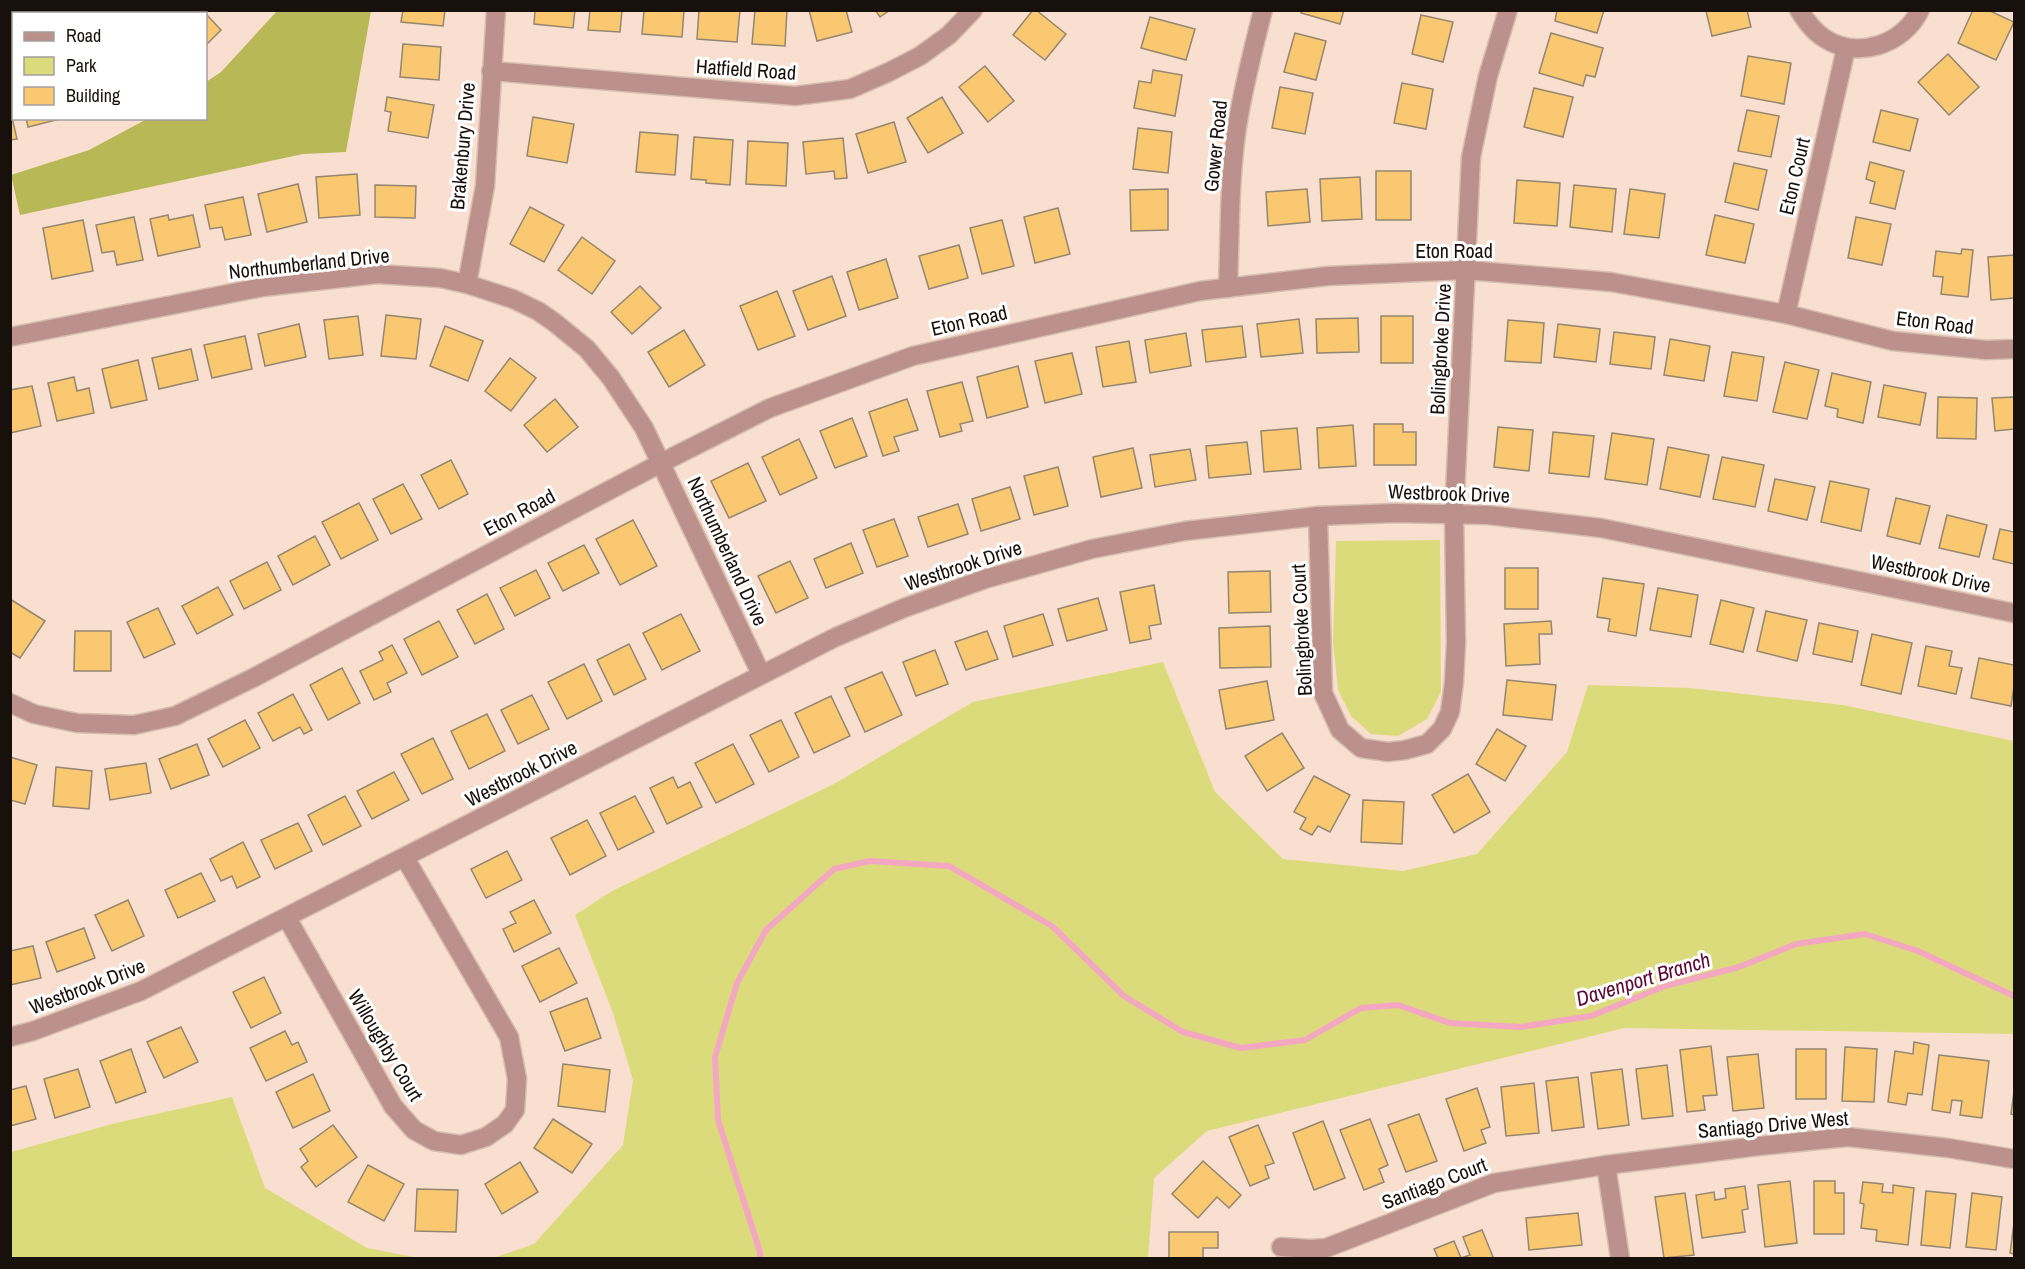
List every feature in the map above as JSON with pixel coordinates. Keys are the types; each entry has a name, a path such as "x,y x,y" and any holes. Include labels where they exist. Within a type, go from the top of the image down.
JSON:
{"street":[{"name":"Brakenbury Drive","path":"467,284 485,186 496,10"},
{"name":"Hatfield Road","path":"491,71 795,96 850,88 889,72 920,56 950,35 973,10"},
{"name":"Gower Road","path":"1228,288 1231,192 1237,129 1263,10"},
{"name":"Bolingbroke Drive","path":"1454,515 1471,157 1488,76 1508,10"},
{"path":"1799,10 1807,24 1825,39 1846,48 1866,48 1885,44 1902,34 1916,19 1920,10"},
{"name":"Eton Court","path":"1786,314 1846,48"},
{"name":"Eton Road","path":"10,703 34,714 77,723 134,725 175,716 254,678 661,463 770,408 913,356 1200,291 1328,276 1466,270 1611,282 1786,314 1893,340 1986,350 2014,349"},
{"name":"Northumberland Drive","path":"10,337 263,287 377,274 440,278 513,299 538,311 587,349 611,378 644,428 761,674"},
{"name":"Westbrook Drive","path":"10,1037 33,1031 141,991 761,674 836,638 894,612 985,579 1092,549 1185,531 1318,516 1396,513 1488,515 1601,528 2014,613"},
{"name":"Bolingbroke Court","path":"1318,516 1323,693 1340,730 1361,748 1388,752 1427,744 1442,729 1450,712 1456,643 1454,515"},
{"name":"Willoughby Court","path":"286,918 393,1106 414,1130 434,1141 460,1145 486,1137 505,1125 515,1110 517,1079 509,1037 405,858"},
{"name":"Santiago Drive West","path":"1606,1165 1848,1137 1948,1148 2014,1160"},
{"path":"1606,1165 1620,1258"},
{"name":"Santiago Court","path":"1281,1247 1326,1248 1494,1183 1606,1165"}],"green space":[{"path":"1440,540 1441,692 1427,719 1398,736 1371,734 1351,716 1338,690 1333,641 1336,541"},
{"path":"1163,662 1215,792 1283,859 1403,871 1477,854 1567,752 1588,685 1690,688 1843,705 2014,741 2014,1034 1624,1028 1207,1131 1154,1178 1148,1258 493,1258 534,1244 623,1145 633,1080 613,1013 575,915 612,891 834,784 973,702"},
{"path":"232,1097 265,1188 367,1248 419,1258 11,1258 11,1152 116,1123"}],"shaded area":[{"path":"277,11 371,11 346,152 303,154 20,215 11,175 89,150 145,120 207,120 207,81 221,72"}],"building":[{"path":"168,10 202,10 204,12 166,12"},
{"path":"403,10 445,10 443,26 401,22"},
{"path":"535,10 575,10 573,28 534,24"},
{"path":"590,10 622,10 620,32 588,30"},
{"path":"644,10 684,10 682,37 642,34"},
{"path":"699,10 740,10 737,42 697,39"},
{"path":"755,10 787,10 785,46 752,44"},
{"path":"809,10 846,10 852,32 817,41"},
{"path":"875,10 890,10 880,17"},
{"path":"1033,10 1066,34 1045,60 1013,35"},
{"path":"1301,10 1344,10 1340,24 1301,13"},
{"path":"1557,10 1604,10 1597,33 1555,21"},
{"path":"1747,10 1751,27 1712,36 1706,11"},
{"path":"1973,10 1988,10 2014,22 1996,60 1958,43"},
{"path":"207,15 221,30 207,44"},
{"path":"1421,15 1453,22 1443,62 1412,54"},
{"path":"1150,17 1195,29 1186,60 1141,48"},
{"path":"1295,33 1326,41 1316,80 1284,72"},
{"path":"1551,33 1603,48 1595,77 1586,75 1583,86 1539,73"},
{"path":"403,44 441,47 439,80 400,77"},
{"path":"1948,54 1979,87 1949,115 1918,82"},
{"path":"1748,56 1791,63 1784,104 1741,96"},
{"path":"985,66 1014,101 988,122 959,87"},
{"path":"1153,70 1182,75 1175,116 1134,108 1139,81 1151,83"},
{"path":"1402,83 1433,89 1426,129 1394,123"},
{"path":"1280,87 1313,93 1305,134 1272,128"},
{"path":"1534,88 1573,97 1563,137 1524,127"},
{"path":"387,97 434,105 428,138 388,131 391,112 385,111"},
{"path":"942,97 963,133 928,153 907,118"},
{"path":"10,109 17,139 10,140"},
{"path":"1747,110 1779,116 1771,157 1738,151"},
{"path":"1881,110 1918,119 1910,151 1873,142"},
{"path":"533,117 574,124 567,163 527,156"},
{"path":"26,120 56,120 28,127"},
{"path":"894,122 906,162 868,173 856,134"},
{"path":"1138,128 1172,132 1168,173 1133,169"},
{"path":"640,132 678,135 675,175 636,172"},
{"path":"694,137 733,140 730,185 691,179"},
{"path":"843,138 847,178 835,179 834,171 806,174 803,142"},
{"path":"748,141 788,143 786,186 746,184"},
{"path":"1870,162 1904,171 1895,209 1870,203 1875,182 1866,179"},
{"path":"1734,163 1767,170 1758,210 1725,202"},
{"path":"1376,171 1411,171 1411,220 1376,220"},
{"path":"357,174 360,215 319,218 316,177"},
{"path":"1360,177 1362,219 1322,221 1320,179"},
{"path":"1517,180 1560,183 1557,226 1514,223"},
{"path":"298,184 307,222 267,232 258,194"},
{"path":"375,185 416,186 415,218 375,217"},
{"path":"1574,185 1616,189 1612,232 1570,227"},
{"path":"1168,189 1168,230 1131,231 1130,190"},
{"path":"1307,189 1310,222 1268,226 1266,192"},
{"path":"1630,189 1665,194 1659,238 1624,234"},
{"path":"243,197 251,235 225,240 222,227 210,229 205,205"},
{"path":"530,207 564,225 544,262 510,244"},
{"path":"1058,208 1070,254 1035,263 1024,217"},
{"path":"168,215 169,220 193,215 200,247 158,256 150,219"},
{"path":"1715,215 1754,224 1745,263 1706,255"},
{"path":"134,217 143,260 117,265 114,251 102,253 96,225"},
{"path":"1856,217 1891,224 1882,265 1848,258"},
{"path":"83,220 93,271 52,279 43,228"},
{"path":"1002,220 1014,266 982,274 970,228"},
{"path":"582,237 615,261 592,294 558,270"},
{"path":"959,245 968,278 929,289 919,256"},
{"path":"1962,249 1973,250 1968,297 1941,294 1943,277 1933,276 1936,251 1961,254"},
{"path":"2014,255 2014,298 1991,300 1988,257"},
{"path":"886,259 898,298 859,310 847,272"},
{"path":"832,276 846,316 808,330 793,291"},
{"path":"640,286 661,308 632,334 611,312"},
{"path":"777,291 795,336 758,350 740,306"},
{"path":"386,315 421,319 416,359 381,356"},
{"path":"358,316 363,355 329,359 324,320"},
{"path":"1381,316 1413,316 1413,363 1381,363"},
{"path":"1358,318 1359,352 1317,353 1316,319"},
{"path":"1299,319 1303,353 1261,357 1257,324"},
{"path":"1508,320 1544,323 1541,363 1505,361"},
{"path":"299,324 306,357 265,366 258,334"},
{"path":"1558,324 1600,329 1596,362 1554,357"},
{"path":"445,326 483,341 468,381 430,366"},
{"path":"1242,326 1246,357 1206,362 1202,330"},
{"path":"684,330 705,365 669,387 648,352"},
{"path":"1614,332 1655,337 1651,369 1610,364"},
{"path":"1186,333 1191,366 1150,373 1145,340"},
{"path":"245,336 252,369 212,378 204,345"},
{"path":"1670,339 1710,346 1704,381 1664,375"},
{"path":"1129,341 1136,382 1103,387 1096,347"},
{"path":"191,349 198,380 159,389 152,358"},
{"path":"1732,352 1764,357 1757,401 1724,396"},
{"path":"1072,353 1082,394 1045,403 1035,361"},
{"path":"510,358 536,378 511,411 485,391"},
{"path":"138,360 147,400 111,408 102,369"},
{"path":"1785,362 1819,370 1807,419 1773,412"},
{"path":"1018,366 1028,407 987,418 977,377"},
{"path":"1832,373 1871,382 1863,423 1837,417 1838,409 1825,406"},
{"path":"74,377 77,391 89,388 94,413 57,421 48,383"},
{"path":"962,382 973,421 960,424 962,431 940,437 927,391"},
{"path":"1884,385 1926,393 1920,425 1878,417"},
{"path":"32,386 41,426 10,433 10,390"},
{"path":"1938,397 1977,398 1976,439 1937,438"},
{"path":"2014,397 2014,429 1995,431 1992,398"},
{"path":"555,399 578,427 547,452 524,425"},
{"path":"907,399 918,430 894,437 899,451 883,456 869,412"},
{"path":"852,418 867,456 835,468 820,431"},
{"path":"1374,424 1403,424 1403,432 1416,432 1416,465 1374,465"},
{"path":"1353,425 1356,466 1319,468 1317,428"},
{"path":"1498,427 1533,430 1529,471 1494,467"},
{"path":"1297,428 1301,469 1264,472 1261,431"},
{"path":"1553,432 1594,436 1589,477 1549,473"},
{"path":"1612,433 1654,439 1647,485 1605,479"},
{"path":"799,439 817,478 780,495 762,457"},
{"path":"1247,442 1251,474 1209,478 1206,446"},
{"path":"1668,447 1709,455 1700,497 1660,489"},
{"path":"1133,448 1142,488 1101,497 1093,457"},
{"path":"1190,449 1196,480 1155,487 1150,455"},
{"path":"1722,457 1764,465 1755,507 1713,499"},
{"path":"451,460 468,494 439,509 421,475"},
{"path":"748,463 766,501 729,518 711,481"},
{"path":"1058,467 1068,506 1034,515 1024,476"},
{"path":"1775,479 1815,487 1807,520 1768,511"},
{"path":"1830,481 1869,489 1861,531 1821,522"},
{"path":"403,484 422,519 391,534 373,499"},
{"path":"1010,487 1020,519 981,531 972,499"},
{"path":"1896,498 1930,506 1920,544 1887,536"},
{"path":"359,503 378,540 341,559 322,522"},
{"path":"958,504 968,534 928,547 918,517"},
{"path":"1947,515 1987,525 1979,557 1939,548"},
{"path":"894,519 908,556 877,567 863,530"},
{"path":"633,520 657,566 620,585 596,539"},
{"path":"2000,529 2014,532 2014,564 1993,559"},
{"path":"315,536 330,565 293,585 278,556"},
{"path":"851,543 863,573 826,588 814,559"},
{"path":"584,545 599,573 563,591 548,563"},
{"path":"790,561 808,598 776,613 758,576"},
{"path":"267,562 281,590 244,609 230,581"},
{"path":"1505,568 1538,568 1538,609 1505,609"},
{"path":"536,570 550,598 515,616 500,588"},
{"path":"1270,571 1271,612 1229,613 1228,572"},
{"path":"1603,578 1644,584 1636,636 1608,631 1610,619 1597,617"},
{"path":"1154,585 1161,624 1149,626 1151,639 1130,643 1120,592"},
{"path":"218,587 233,615 197,634 182,606"},
{"path":"1658,588 1698,595 1691,637 1650,630"},
{"path":"487,594 504,629 475,644 457,610"},
{"path":"1098,598 1107,630 1067,641 1058,609"},
{"path":"10,599 45,621 20,658 10,652"},
{"path":"1721,600 1754,608 1743,652 1710,644"},
{"path":"158,608 175,644 144,658 127,622"},
{"path":"1766,611 1807,620 1797,661 1757,651"},
{"path":"681,614 700,651 662,670 643,633"},
{"path":"1043,614 1053,645 1013,657 1004,626"},
{"path":"439,621 458,657 422,675 404,639"},
{"path":"1551,621 1552,634 1539,634 1540,664 1506,666 1504,624"},
{"path":"1819,623 1858,631 1852,662 1813,654"},
{"path":"1270,626 1271,667 1220,668 1219,628"},
{"path":"75,631 111,631 111,671 74,671"},
{"path":"987,631 998,659 966,670 955,642"},
{"path":"1872,634 1912,643 1901,694 1861,685"},
{"path":"629,644 646,679 614,695 597,660"},
{"path":"392,645 407,673 387,683 391,692 374,700 360,671 383,660 379,652"},
{"path":"1926,646 1952,651 1949,666 1962,668 1956,694 1918,686"},
{"path":"935,650 948,684 916,696 903,662"},
{"path":"1979,658 2014,665 2011,706 1971,698"},
{"path":"584,664 602,701 567,719 548,682"},
{"path":"342,668 360,703 328,720 310,685"},
{"path":"882,672 902,715 865,732 845,688"},
{"path":"1507,680 1556,685 1552,720 1503,715"},
{"path":"1267,681 1274,720 1226,729 1219,690"},
{"path":"293,694 312,730 304,734 300,727 273,741 258,713"},
{"path":"532,695 549,729 518,744 501,710"},
{"path":"831,696 850,736 814,753 795,713"},
{"path":"487,714 505,751 469,769 451,731"},
{"path":"245,720 260,748 223,767 208,739"},
{"path":"781,720 799,757 769,772 750,735"},
{"path":"1497,729 1526,746 1505,781 1476,764"},
{"path":"1282,733 1304,768 1267,791 1245,756"},
{"path":"433,738 453,779 422,794 401,754"},
{"path":"197,744 209,775 171,789 159,759"},
{"path":"733,744 754,784 716,803 695,763"},
{"path":"10,757 37,765 25,804 10,800"},
{"path":"146,763 151,793 110,800 105,769"},
{"path":"56,767 92,771 89,809 53,806"},
{"path":"394,772 409,800 372,819 357,791"},
{"path":"1468,774 1490,812 1454,833 1432,795"},
{"path":"1314,776 1350,795 1330,832 1318,826 1312,835 1300,829 1306,818 1294,812"},
{"path":"673,777 678,788 690,782 702,807 667,824 650,788"},
{"path":"345,796 361,826 323,845 308,815"},
{"path":"635,796 654,832 618,850 600,813"},
{"path":"1363,800 1404,802 1402,844 1361,842"},
{"path":"587,820 606,856 570,875 551,838"},
{"path":"298,823 312,851 275,869 261,840"},
{"path":"243,842 260,877 237,888 232,876 221,881 210,859"},
{"path":"507,851 522,880 486,898 471,869"},
{"path":"201,873 215,901 178,918 165,890"},
{"path":"128,900 144,936 112,951 95,915"},
{"path":"534,900 551,933 514,952 503,929 516,923 510,912"},
{"path":"84,928 95,958 57,972 46,942"},
{"path":"33,946 41,978 10,985 10,951"},
{"path":"559,948 577,983 540,1002 522,966"},
{"path":"264,977 281,1013 251,1028 233,992"},
{"path":"587,998 601,1038 565,1051 550,1012"},
{"path":"181,1027 198,1062 164,1078 147,1042"},
{"path":"285,1031 292,1045 298,1042 307,1062 266,1081 250,1048"},
{"path":"1914,1042 1929,1045 1922,1095 1908,1093 1906,1105 1888,1102 1895,1051 1913,1054"},
{"path":"1711,1046 1717,1095 1703,1096 1705,1110 1687,1112 1680,1050"},
{"path":"1845,1047 1877,1049 1874,1102 1842,1101"},
{"path":"131,1049 146,1092 116,1103 100,1061"},
{"path":"1796,1049 1826,1049 1826,1099 1796,1099"},
{"path":"1758,1054 1764,1108 1733,1111 1727,1057"},
{"path":"1939,1055 1989,1061 1982,1118 1960,1115 1962,1101 1952,1100 1950,1113 1932,1110"},
{"path":"563,1064 610,1070 605,1112 558,1106"},
{"path":"1667,1065 1673,1116 1642,1119 1636,1069"},
{"path":"78,1069 90,1107 55,1118 44,1079"},
{"path":"1622,1069 1629,1125 1598,1129 1591,1073"},
{"path":"313,1074 330,1111 293,1128 276,1092"},
{"path":"1578,1077 1584,1127 1552,1131 1546,1081"},
{"path":"1534,1083 1539,1133 1506,1136 1501,1087"},
{"path":"26,1086 36,1119 10,1126 10,1090"},
{"path":"1477,1088 1490,1127 1481,1130 1486,1143 1464,1151 1446,1099"},
{"path":"2014,1091 2014,1115 2011,1114"},
{"path":"1419,1114 1437,1161 1406,1172 1388,1125"},
{"path":"553,1119 592,1144 572,1173 534,1148"},
{"path":"1370,1119 1388,1165 1379,1169 1384,1182 1364,1190 1340,1130"},
{"path":"1323,1121 1345,1178 1314,1190 1293,1133"},
{"path":"333,1125 357,1157 316,1187 301,1167 308,1161 300,1149"},
{"path":"1258,1125 1274,1163 1265,1166 1269,1178 1250,1186 1229,1137"},
{"path":"1203,1161 1241,1195 1229,1208 1217,1197 1198,1218 1172,1194"},
{"path":"520,1162 538,1192 502,1214 485,1184"},
{"path":"368,1165 404,1184 384,1221 348,1202"},
{"path":"1790,1181 1797,1243 1765,1247 1758,1185"},
{"path":"1814,1181 1835,1181 1835,1193 1844,1193 1844,1234 1814,1234"},
{"path":"1863,1182 1883,1184 1882,1192 1893,1193 1893,1185 1914,1188 1908,1245 1876,1241 1877,1230 1861,1228 1864,1204 1860,1203"},
{"path":"1745,1186 1748,1209 1742,1210 1745,1232 1702,1238 1696,1195 1714,1192 1715,1200 1726,1198 1725,1189"},
{"path":"417,1189 458,1190 456,1232 415,1231"},
{"path":"1926,1191 1956,1194 1950,1248 1921,1245"},
{"path":"1685,1193 1694,1255 1664,1258 1655,1197"},
{"path":"1972,1193 2002,1197 1996,1250 1966,1247"},
{"path":"1578,1213 1582,1245 1529,1250 1526,1218"},
{"path":"2014,1223 2014,1254 2010,1253"},
{"path":"1482,1230 1493,1257 1461,1258 1470,1255 1463,1237"},
{"path":"1169,1232 1218,1232 1218,1248 1203,1248 1203,1258 1169,1258"},
{"path":"1454,1241 1461,1258 1438,1258 1434,1249"}],"waterway":[{"name":"Davenport Branch","path":"760,1258 718,1120 715,1057 737,983 766,930 834,869 870,861 949,866 1052,926 1124,996 1183,1032 1241,1048 1305,1040 1361,1008 1398,1005 1450,1023 1520,1027 1591,1016 1665,986 1739,967 1796,944 1865,934 1918,951 2014,996"}]}
